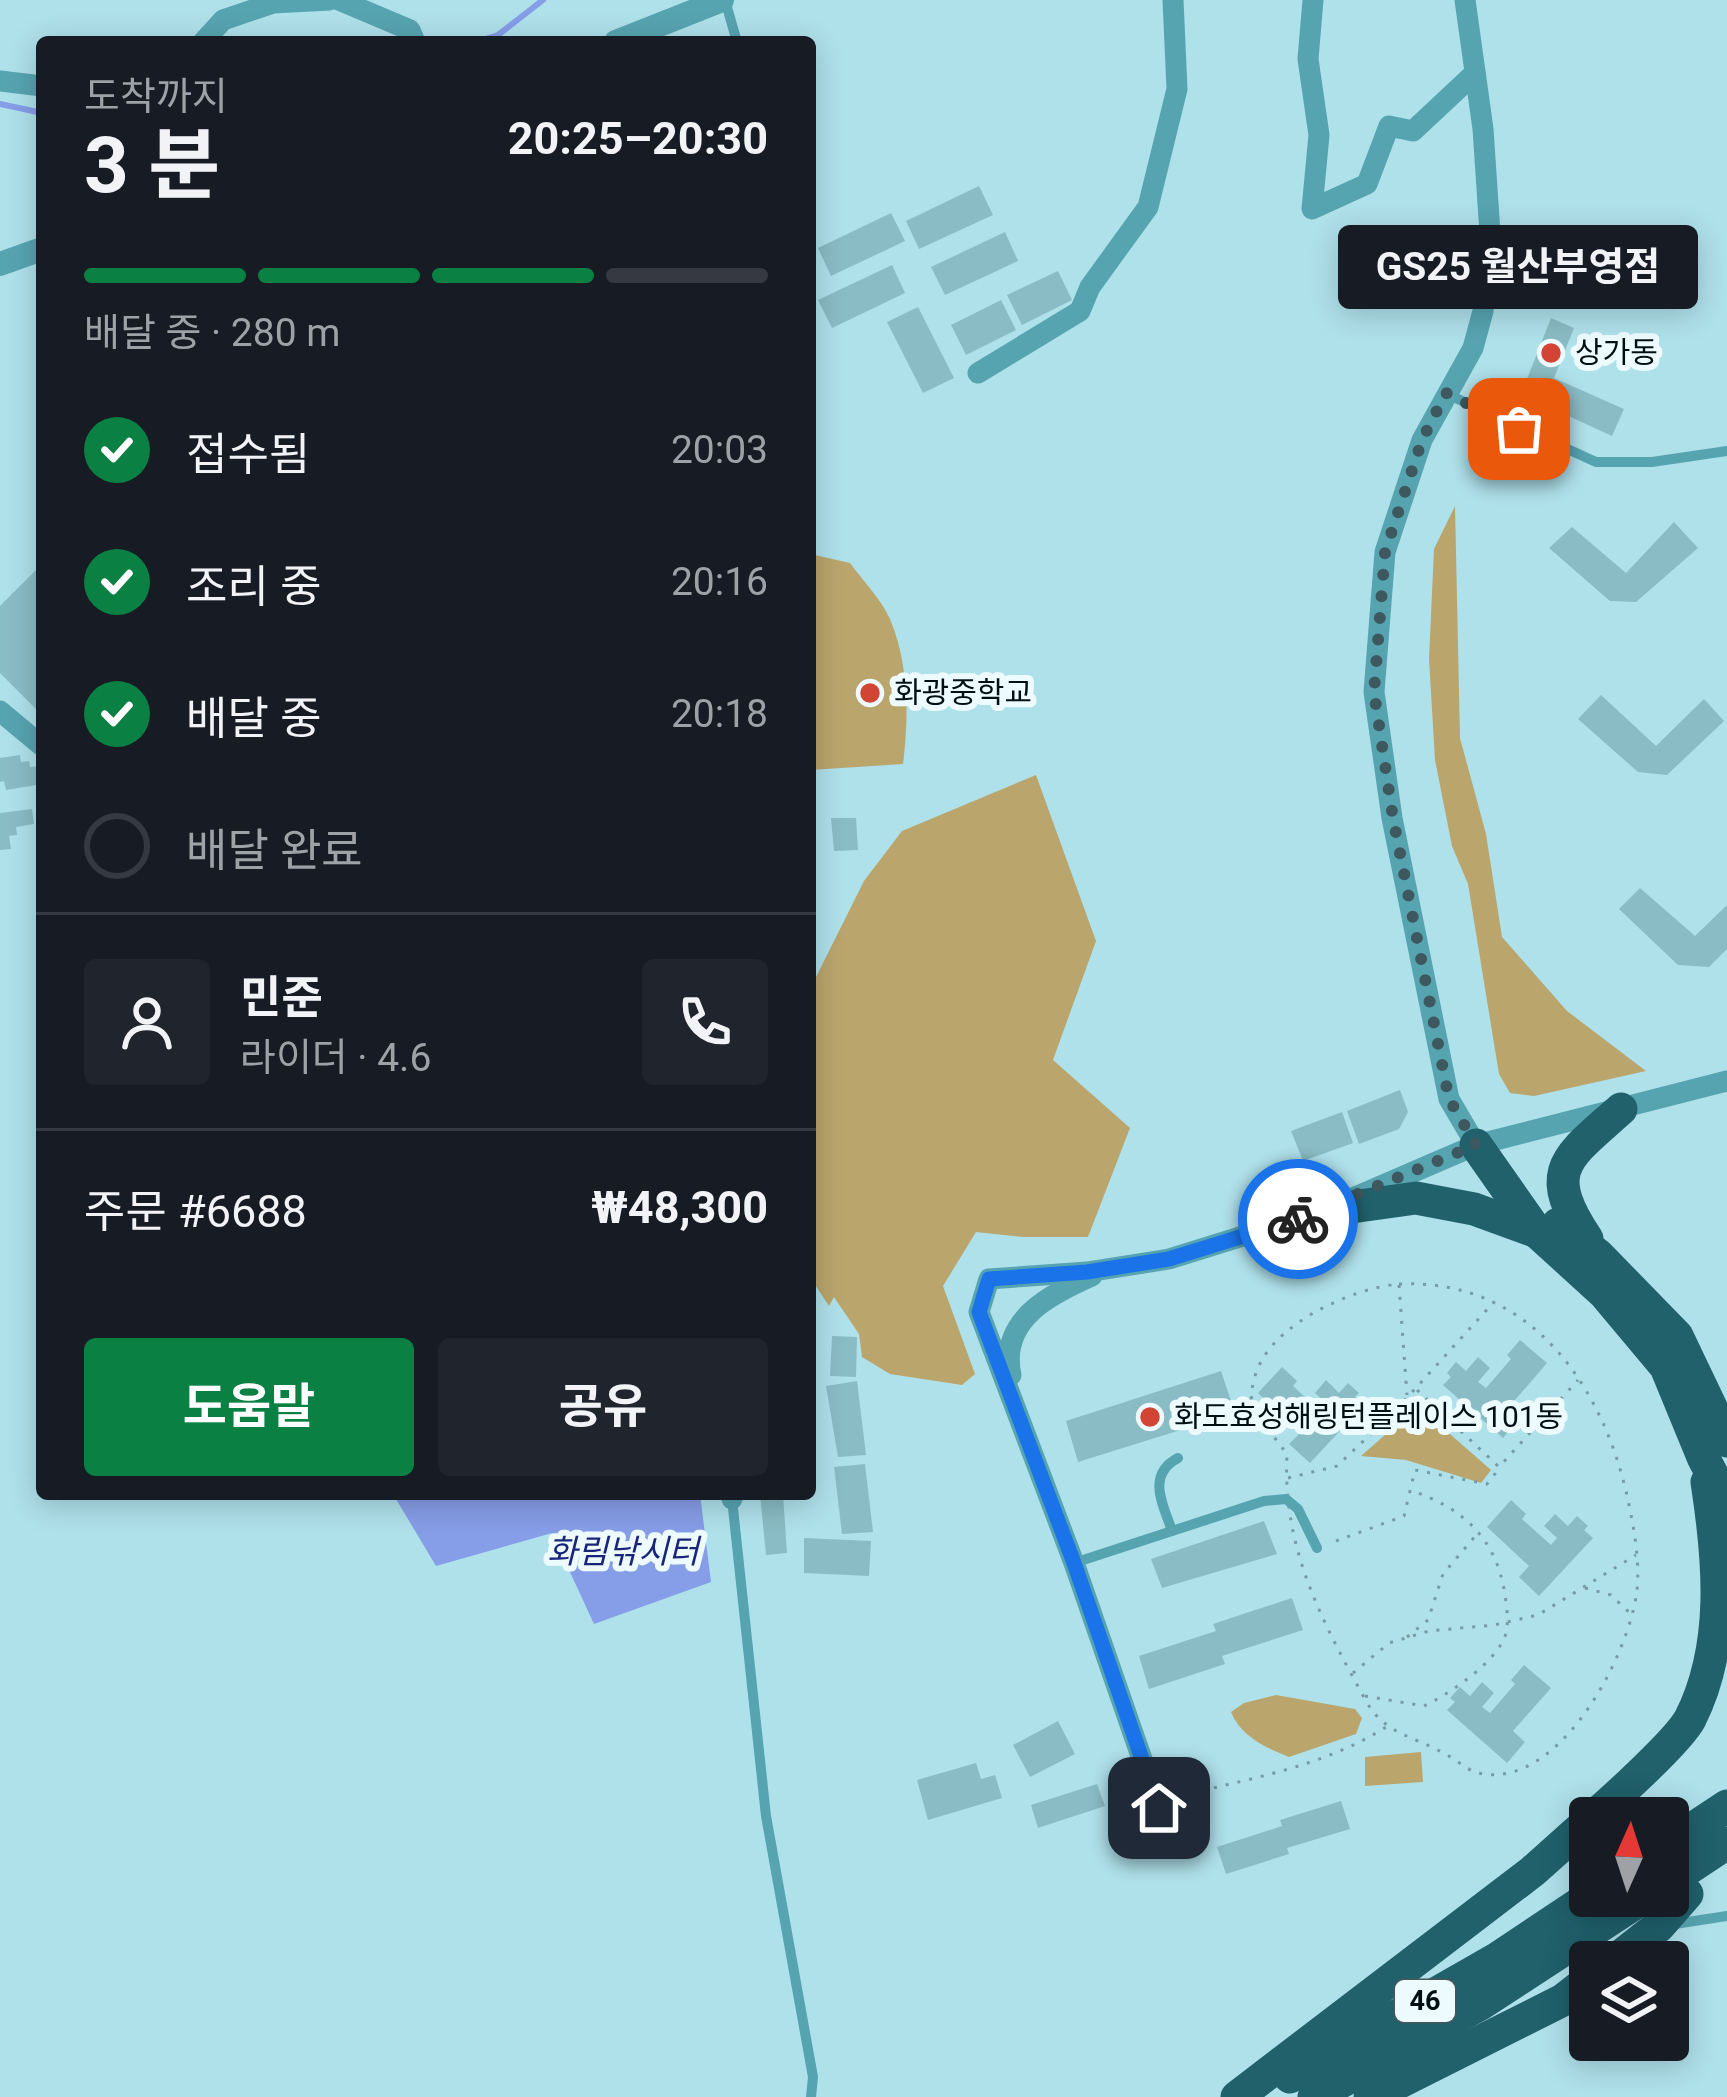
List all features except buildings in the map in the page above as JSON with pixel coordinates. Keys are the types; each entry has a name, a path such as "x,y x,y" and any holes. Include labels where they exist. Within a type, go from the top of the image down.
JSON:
{"highway":[{"path":"1598,1256 1566,1206 1560,1187 1580,1146 1621,1109"},
{"path":"1476,1145 1537,1232 1604,1293 1666,1366 1715,1449 1716,1641 1689,1721 1613,1797"},
{"path":"1476,1145 1678,1336 1715,1449 1727,1504"},
{"path":"1323,1211 1416,1198 1474,1209 1537,1232"},
{"path":"1689,1831 1727,1806"},
{"path":"1238,2097 1569,1839"},
{"path":"1689,1877 1727,1843"},
{"name":"46","path":"1253,2097 1498,1958 1569,1911"},
{"name":"46","path":"1314,2097 1642,1917"},
{"path":"1629,1941 1648,1917"},
{"path":"1370,2097 1569,1995"}],"street":[{"path":"208,36 223,20 272,3 330,0"},
{"path":"339,0 410,30 412,36"},
{"path":"631,36 723,0"},
{"path":"978,373 1080,310 1090,287 1148,207 1178,89 1173,0"},
{"path":"1313,0 1308,59 1319,135 1312,209 1367,184 1389,125 1413,131 1475,73"},
{"path":"1465,0 1490,233 1483,311 1473,348 1422,440 1385,552 1374,692 1396,838 1449,1099 1476,1145"},
{"path":"0,80 36,85"},
{"path":"0,264 36,251"},
{"path":"0,712 36,741"},
{"path":"1158,1805 1074,1563 979,1312 989,1279 1169,1259 1323,1211 1476,1145 1727,1082"},
{"path":"1019,1417 1007,1358 1014,1331 1036,1304 1112,1268"}],"lane":[{"path":"723,0 735,36"},
{"path":"1446,393 1596,462 1652,462 1727,451"},
{"path":"1172,1531 1159,1491 1159,1475 1178,1458"},
{"path":"1074,1563 1286,1499 1298,1509 1316,1548"},
{"path":"731,1500 766,1816 813,2077 811,2097"},
{"path":"1689,1913 1727,1916"}],"path":[{"path":"1399,1285 1407,1397"},
{"path":"1372,1286 1462,1288 1494,1302 1558,1350 1610,1433 1621,1467 1638,1586 1633,1615 1599,1696 1577,1726 1528,1763 1500,1774 1475,1773 1378,1722 1314,1599 1291,1533 1287,1454 1250,1395 1258,1364 1296,1323 1372,1286"},
{"path":"1286,1478 1337,1466 1494,1302"},
{"path":"1336,1541 1404,1516 1415,1470 1487,1484 1579,1379"},
{"path":"1415,1389 1499,1467 1503,1464"},
{"path":"1364,1696 1424,1706 1503,1641 1507,1622 1501,1568 1480,1530 1431,1497 1412,1491"},
{"path":"1406,1638 1428,1620 1443,1574 1480,1530"},
{"path":"1352,1674 1389,1643 1429,1631 1538,1615 1636,1556"},
{"path":"1583,1588 1611,1595 1633,1615"},
{"path":"1158,1805 1280,1772 1366,1740 1387,1726"}],"shaded area":[{"path":"1455,506 1460,738 1486,834 1502,937 1567,1011 1646,1071 1534,1096 1510,1093 1499,1074 1468,884 1452,846 1435,760 1429,659 1434,549"},
{"path":"816,555 850,563 890,619 906,690 903,764 816,770"},
{"path":"1036,775 1096,941 1053,1060 1130,1128 1088,1237 976,1232 943,1286 975,1374 962,1385 890,1374 862,1357 859,1334 834,1297 829,1306 816,1286 816,977 864,881 902,831"},
{"path":"1418,1406 1491,1470 1481,1483 1406,1460 1361,1456"},
{"path":"1276,1695 1355,1709 1362,1718 1356,1734 1289,1757 1247,1735 1231,1712 1244,1703"},
{"path":"1421,1752 1423,1782 1365,1786 1365,1757"}],"water":[{"name":"화림낚시터","path":"397,1500 701,1500 711,1582 594,1624 552,1533 436,1566"}],"waterway":[{"path":"495,36 543,0"},
{"path":"0,104 36,112"}],"way so far":[{"path":"1298,1219 1476,1145 1449,1099 1415,939 1374,692 1385,552 1422,440 1446,393 1519,429"}],"place":[{"name":"상가동","path":"1551,353"},
{"name":"GS25 월산부영점","path":"1519,429"},
{"name":"화광중학교","path":"870,693"},
{"name":"화도효성해링턴플레이스 101동","path":"1150,1417"}],"route":[{"path":"1159,1808 1074,1563 979,1312 989,1279 1087,1272 1169,1259 1298,1219"}]}
